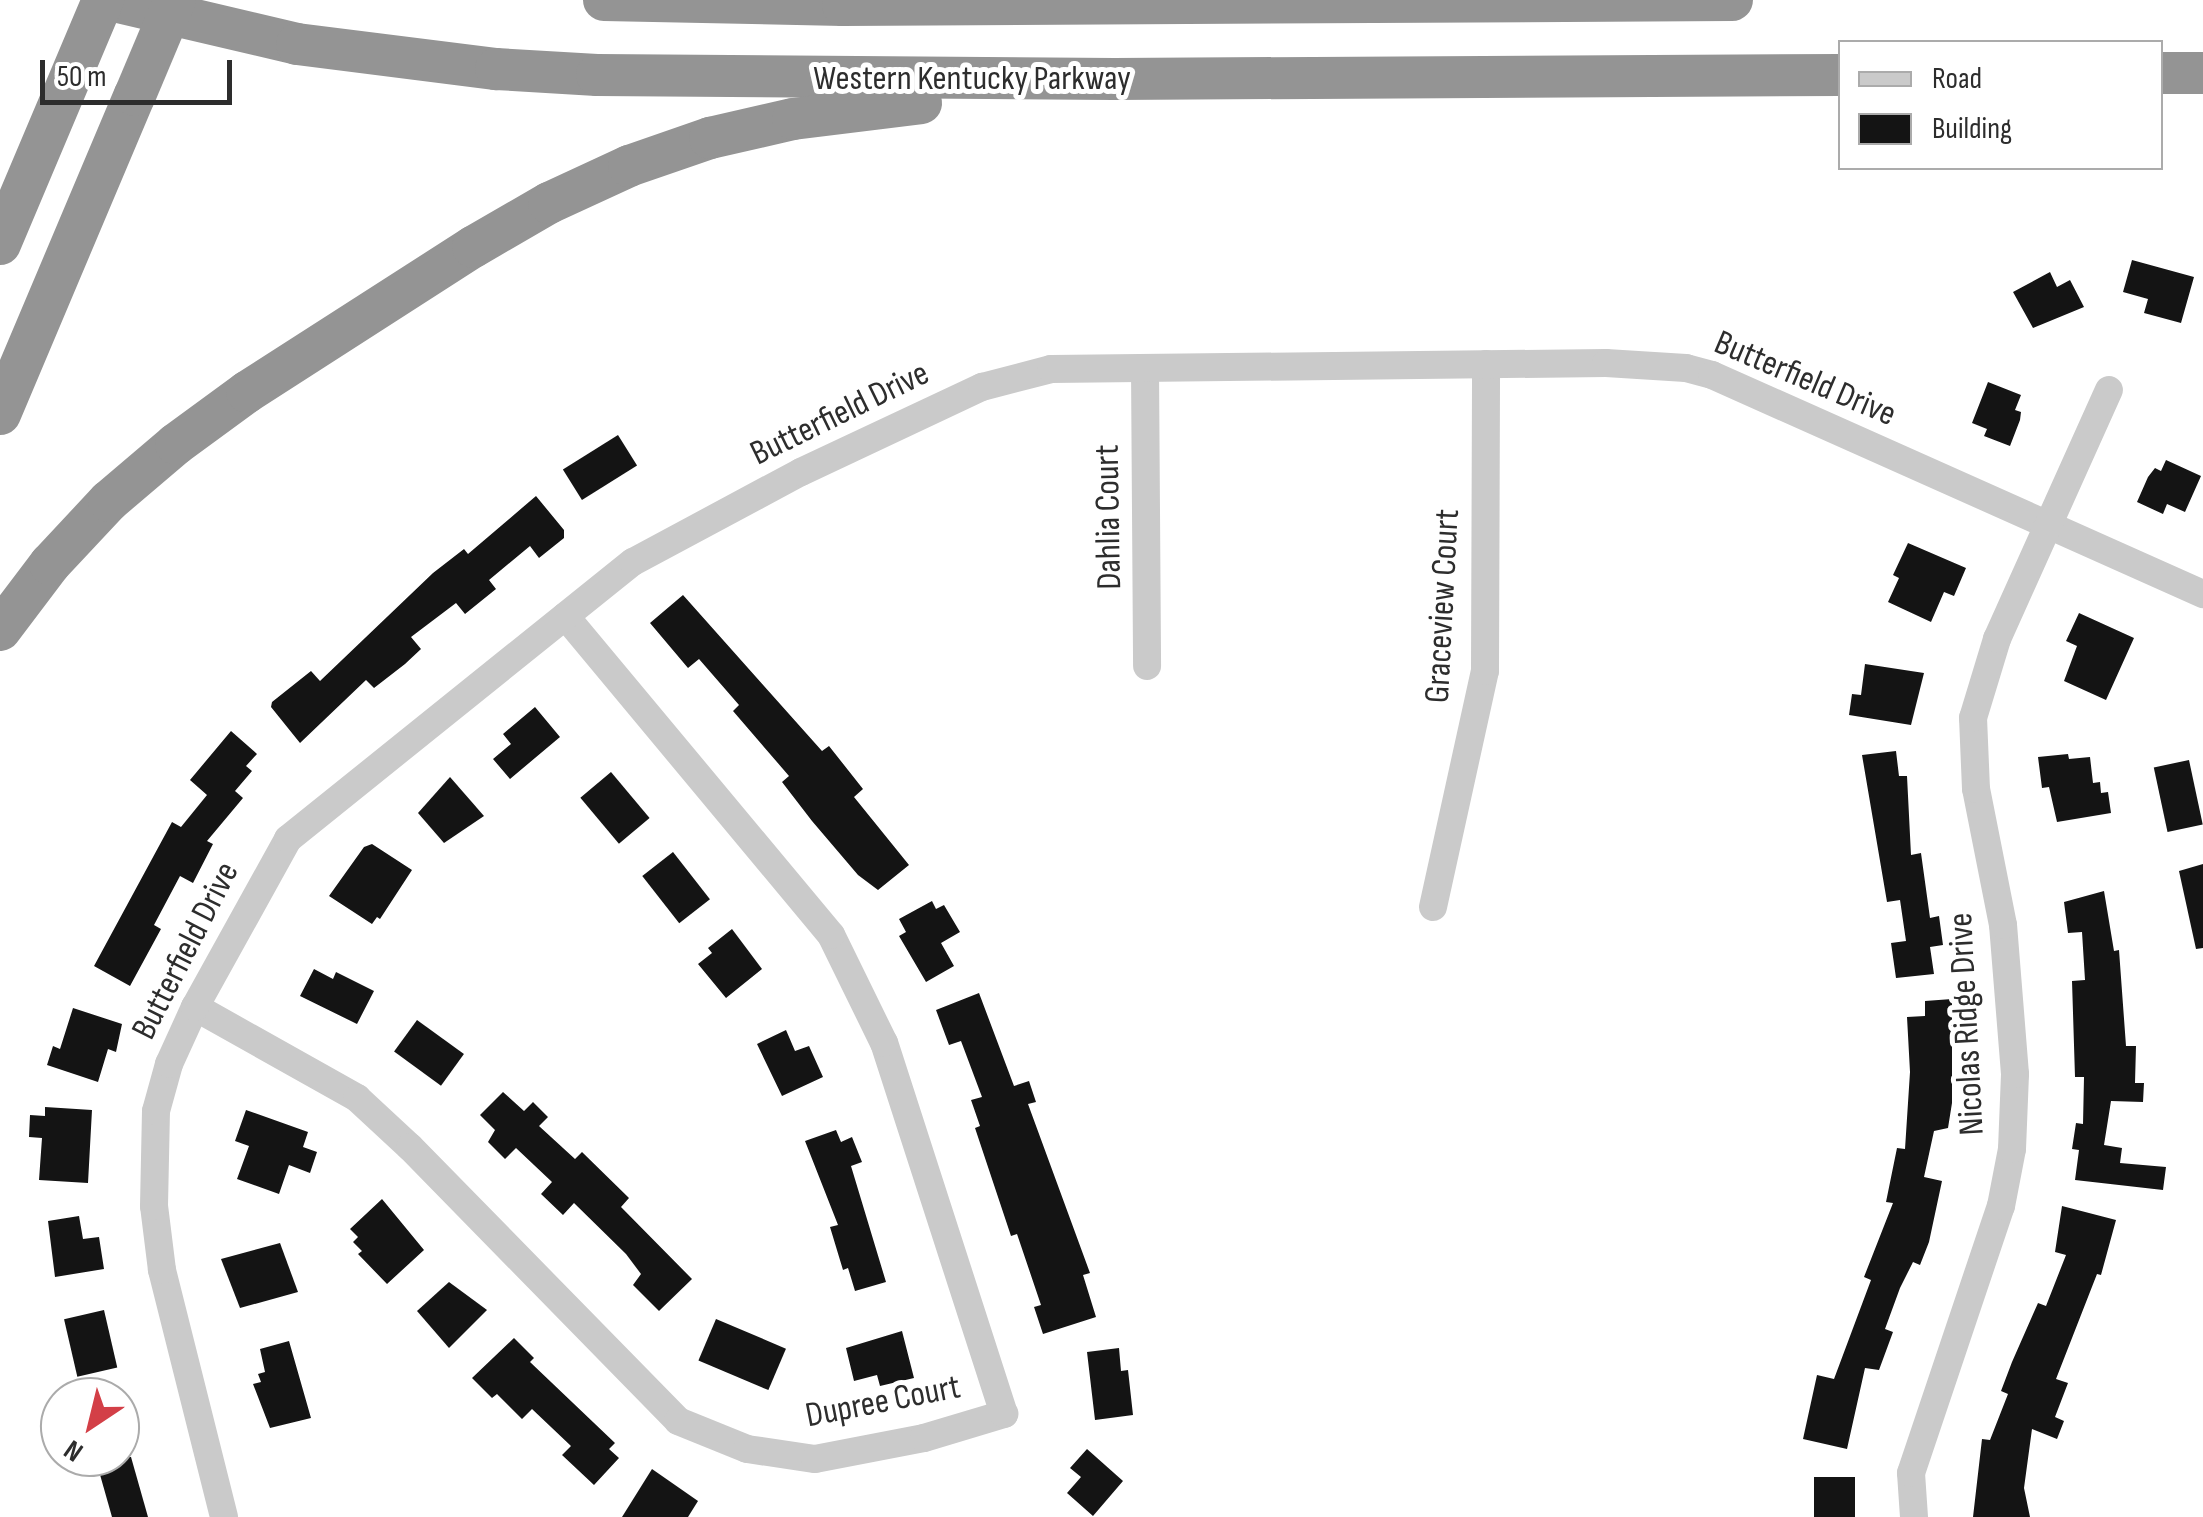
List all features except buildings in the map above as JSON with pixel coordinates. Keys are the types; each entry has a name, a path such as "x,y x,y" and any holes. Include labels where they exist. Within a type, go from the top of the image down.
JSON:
{"highway":[{"path":"0,244 106,0"},
{"name":"Western Kentucky Parkway","path":"106,0 296,44 429,62 597,75 1838,75"},
{"path":"0,414 175,0"},
{"path":"604,0 1732,0"},
{"path":"2163,73 2203,73"},
{"path":"0,630 74,539 176,444 247,392 458,256 550,203 629,166 710,138 794,119 877,107 1422,77"}],"street":[{"name":"Graceview Court","path":"1433,907 1485,671 1486,364"},
{"name":"Butterfield Drive","path":"224,1517 162,1270 154,1206 156,1111 169,1064 195,1007 288,839 565,616 650,553 801,472 982,386 1051,368 1665,365 1712,375 2203,594"},
{"name":"Dahlia Court","path":"1144,368 1148,666"},
{"name":"Nicolas Ridge Drive","path":"1914,1517 1911,1473 2002,1206 2012,1149 2015,1074 2003,925 1976,789 1974,718 1997,639 2109,390"},
{"name":"Dupree Court","path":"195,1007 357,1098 410,1146 678,1421 747,1449 815,1460 924,1438 1004,1414 884,1043 831,935 565,616"}]}
